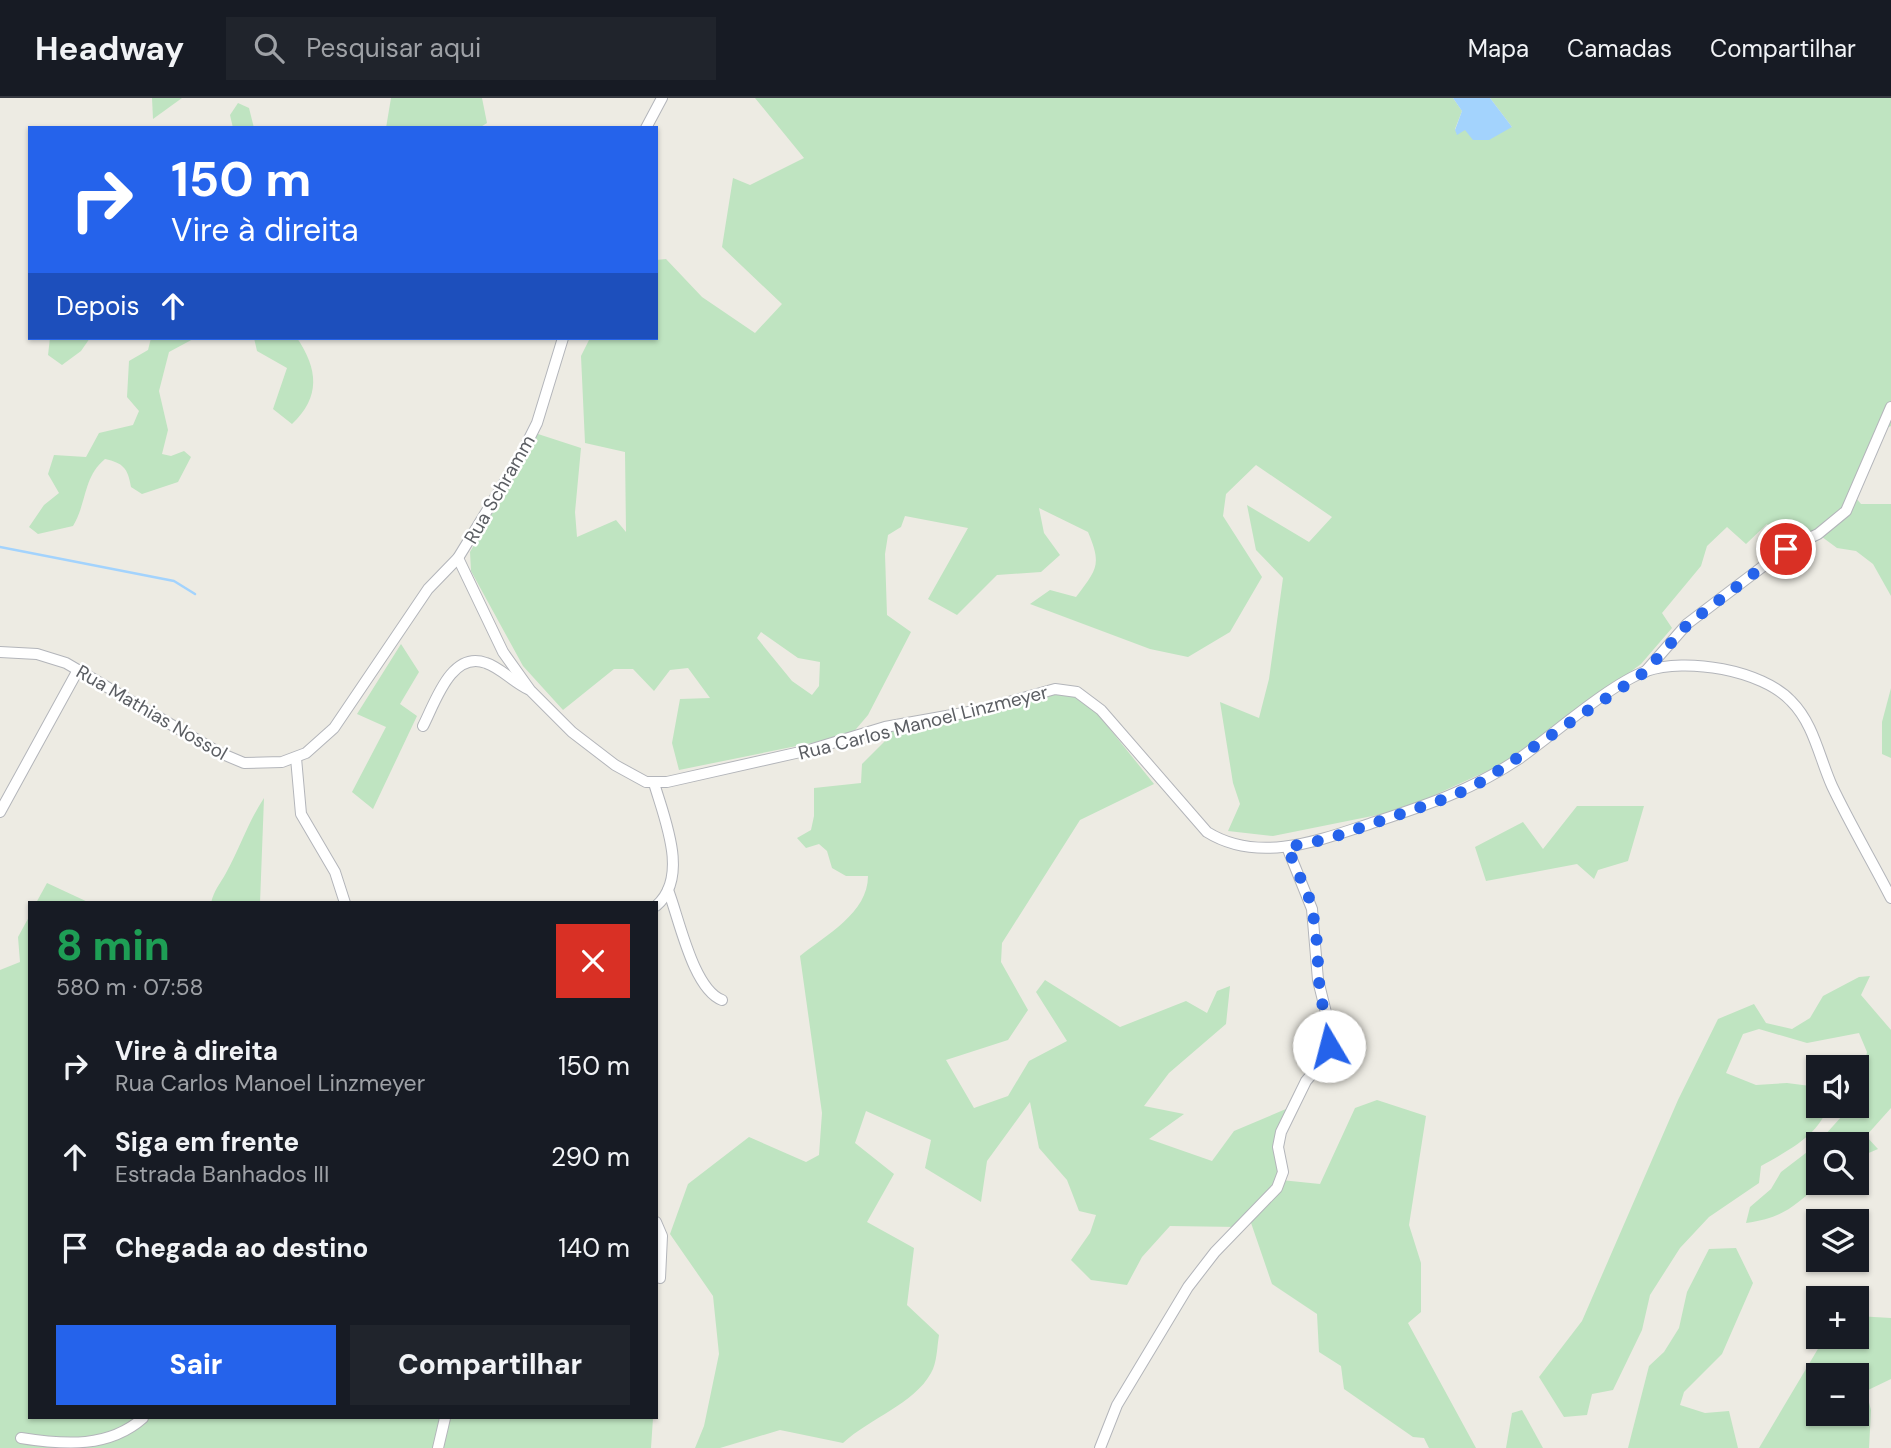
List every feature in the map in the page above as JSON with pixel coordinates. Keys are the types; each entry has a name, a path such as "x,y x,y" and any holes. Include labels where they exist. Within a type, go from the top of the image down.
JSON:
{"street":[{"path":"647,126 662,98"},
{"name":"Rua Schramm","path":"458,558 529,441 562,340"},
{"path":"1645,672 1688,624 1786,549 1818,534 1846,511 1891,407"},
{"path":"458,558 503,652 530,690"},
{"name":"Rua Mathias Nossol","path":"0,652 47,656 78,670 234,759 265,764 296,758 306,753 334,728 428,589 458,558"},
{"path":"423,726 451,674 462,664 485,662 530,690 592,748 635,777 654,783 671,846 672,870 668,890 658,903"},
{"name":"Rua Carlos Manoel Linzmeyer","path":"654,783 809,750 885,727 980,710 1066,689 1084,696 1101,710 1207,832 1235,843 1287,847 1328,839 1471,788 1645,672 1686,667 1721,670 1757,678 1786,696 1807,720 1832,784 1891,898"},
{"path":"0,812 78,670"},
{"path":"296,758 301,814 335,872 344,901"},
{"path":"1100,1448 1117,1405 1188,1287 1215,1252 1277,1188 1283,1172 1278,1147 1281,1132 1301,1090 1324,1060 1329,1046 1331,1033 1320,996 1316,930 1310,900 1287,847"},
{"path":"668,890 694,967 710,994 722,1000"},
{"path":"658,1227 662,1236 660,1278"},
{"path":"21,1438 68,1446 94,1444 132,1429 142,1419"},
{"path":"438,1448 445,1419"}],"green space":[{"path":"152,98 182,98 153,119"},
{"path":"391,98 482,98 487,123 482,126 386,126"},
{"path":"755,98 1453,98 1462,111 1455,129 1457,134 1465,129 1512,127 1490,98 1891,98 1891,426 1878,432 1855,497 1861,504 1891,504 1891,596 1873,564 1856,551 1837,548 1818,534 1786,549 1767,524 1746,544 1727,527 1707,546 1701,566 1662,613 1672,628 1641,664 1509,761 1402,810 1273,836 1228,831 1240,804 1233,783 1220,702 1259,718 1269,679 1283,578 1256,550 1247,505 1309,542 1332,517 1256,465 1226,494 1223,516 1262,577 1230,632 1188,657 1150,649 1030,604 1050,590 1076,597 1089,580 1095,566 1095,552 1088,532 1039,508 1044,533 1060,555 1041,572 997,575 957,615 928,599 968,528 905,516 901,527 888,535 885,554 887,615 911,632 868,715 851,735 679,770 672,743 680,699 710,698 688,668 670,670 654,691 633,669 614,669 563,710 523,666 471,571 470,552 538,434 581,448 575,512 577,537 616,520 626,532 625,452 585,443 581,356 589,340 658,340 658,260 666,259 702,297 755,333 782,304 722,247 733,178 750,185 804,158","holes":["761,632 798,658 820,662 819,686 812,695 792,681 757,638"]},
{"path":"238,103 249,108 254,126 233,126 230,115"},
{"path":"50,340 89,340 81,351 62,365 48,355"},
{"path":"150,340 191,340 169,352 159,391 168,430 162,454 171,456 184,451 191,457 178,482 142,494 131,487 124,467 105,459 89,482 73,526 38,534 29,527 44,505 59,493 48,474 54,455 86,457 99,433 133,425 139,411 127,397 129,361 148,350"},
{"path":"254,340 298,340 304,349 312,372 312,393 308,404 292,424 273,409 287,368 257,351"},
{"path":"401,644 419,672 400,704 417,716 373,809 352,792 386,727 357,714"},
{"path":"1891,688 1891,758 1882,754 1882,722"},
{"path":"1065,691 1089,703 1154,784 1080,820 1002,943 1001,962 1028,1010 1008,1040 946,1060 974,1108 1008,1096 1029,1061 1067,1041 1036,992 1045,980 1120,1027 1186,1001 1207,1013 1217,991 1230,986 1226,1024 1169,1073 1144,1106 1184,1114 1149,1139 1212,1161 1234,1131 1293,1106 1281,1132 1281,1180 1320,1184 1355,1108 1377,1100 1426,1116 1409,1225 1421,1263 1421,1312 1408,1323 1476,1448 1429,1448 1424,1438 1413,1437 1344,1389 1341,1366 1319,1352 1317,1314 1272,1284 1249,1217 1239,1227 1170,1226 1142,1257 1127,1285 1091,1280 1071,1260 1090,1233 1096,1215 1079,1211 1067,1180 1039,1148 1030,1102 987,1161 981,1202 925,1168 931,1140 866,1111 855,1143 894,1174 867,1222 914,1248 907,1305 939,1335 931,1373 914,1394 843,1443 780,1430 720,1448 695,1448 704,1426 719,1354 713,1296 670,1234 688,1184 749,1137 806,1162 819,1155 822,1113 800,956 853,912 866,889 868,876 846,876 832,868 827,851 819,844 806,848 797,838 811,830 814,788 861,783 862,764 886,740 885,729 998,711"},
{"path":"264,798 260,901 212,901 215,891"},
{"path":"1577,806 1644,806 1628,861 1598,870 1594,879 1577,864 1486,881 1475,847 1523,822 1543,849"},
{"path":"47,883 86,901 37,901"},
{"path":"28,919 28,1419 653,1419 651,1448 0,1448 0,970 20,962 18,937"},
{"path":"1870,976 1861,995 1891,1030 1891,1108 1869,1133 1828,1132 1840,1118 1869,1118 1869,1055 1866,1055 1859,1033 1807,1043 1759,1029 1743,1034 1726,1073 1756,1085 1787,1083 1806,1085 1806,1118 1823,1118 1812,1132 1806,1132 1806,1138 1801,1142 1761,1166 1759,1183 1709,1217 1680,1248 1650,1295 1642,1330 1613,1390 1592,1394 1587,1415 1564,1417 1539,1377 1582,1321 1678,1100 1718,1019 1754,1004 1766,1023 1792,1029 1810,1018 1823,996 1859,977"},
{"path":"1869,1139 1878,1149 1869,1153"},
{"path":"1806,1153 1808,1195 1779,1214 1746,1223 1750,1207 1771,1189 1781,1172"},
{"path":"1736,1248 1753,1283 1722,1354 1684,1392 1680,1405 1705,1413 1729,1411 1738,1448 1628,1448 1649,1366 1664,1352 1679,1328 1687,1292 1709,1249"},
{"path":"1869,1317 1891,1318 1891,1379 1869,1390 1869,1363 1810,1363 1818,1349 1869,1349"},
{"path":"1806,1369 1806,1426 1869,1426 1869,1402 1871,1410 1869,1448 1759,1448"},
{"path":"1522,1410 1543,1448 1506,1448 1512,1413"}],"water":[{"path":"1453,98 1490,98 1512,127 1489,140 1473,140 1465,130 1457,135 1455,130 1462,111"}],"waterway":[{"path":"0,547 174,581 195,594"}],"route":[{"path":"1329,1046 1331,1033 1320,996 1316,930 1310,900 1287,847 1328,839 1453,796 1483,781 1645,672 1663,648 1688,624 1786,549"}]}
